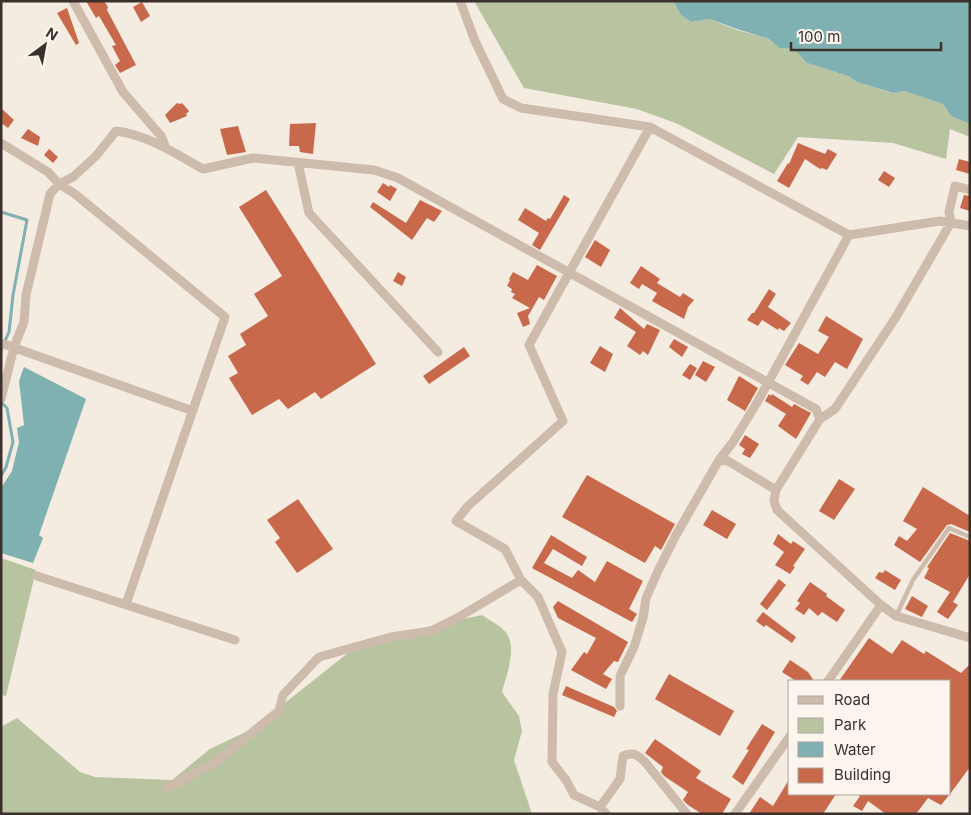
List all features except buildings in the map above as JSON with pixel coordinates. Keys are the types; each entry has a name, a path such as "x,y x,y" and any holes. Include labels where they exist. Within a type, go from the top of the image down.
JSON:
{"street":[{"path":"73,1 123,92 161,136 166,148"},
{"path":"460,1 475,41 503,99 521,108 650,126 850,235 940,220 970,226"},
{"path":"650,126 529,345 562,420 468,506 456,521 505,549 520,580 538,597 562,652 553,694 552,762 566,780 574,795 603,810 620,779 623,756 631,753 638,755 645,762 687,814"},
{"path":"1,399 14,347 24,322 26,295 50,194 59,184 79,172 96,156 116,132 128,133 166,148 203,169 253,158 374,170 398,178 816,409 820,419"},
{"path":"1,143 48,172 59,184 75,194 225,317 126,604"},
{"path":"298,163 309,214 438,352"},
{"path":"970,190 955,186 949,212 951,222 896,316 835,409 820,419 776,490 774,501 776,510 881,605 896,616 970,638"},
{"path":"620,706 620,676 634,647 648,593 676,535 719,460 733,442 768,382 850,235"},
{"path":"1,343 194,411"},
{"path":"719,460 728,461 776,490"},
{"path":"37,576 234,640"},
{"path":"167,788 214,763 279,711 283,695 319,657 391,637 431,631 459,618 520,580"},
{"path":"829,680 881,605"},
{"path":"735,814 788,739"}],"lane":[{"path":"896,616 914,580 949,528 970,537"}],"green space":[{"path":"474,1 673,1 681,15 691,22 710,19 734,29 769,39 779,48 794,49 807,63 848,76 857,82 892,93 904,91 943,104 951,116 970,124 970,137 950,129 946,159 893,143 798,137 774,174 678,124 637,109 524,88"},
{"path":"1,558 36,570 6,696 1,695"},
{"path":"482,615 502,628 510,640 510,663 502,692 519,716 522,731 514,760 532,814 1,814 1,727 17,718 80,772 95,777 172,780 210,749 252,729 363,641"}],"water":[{"path":"673,1 970,1 970,124 951,116 943,104 904,91 893,93 857,82 848,76 807,63 794,49 779,48 769,39 710,19 691,22 681,15"},
{"path":"24,367 86,399 39,535 43,538 33,563 1,553 1,488 12,471 19,442 17,428 24,425 19,381"}],"waterway":[{"path":"1,212 27,220 13,295 9,332 1,350"},
{"path":"1,402 7,408 13,442 6,467 1,476"}]}
